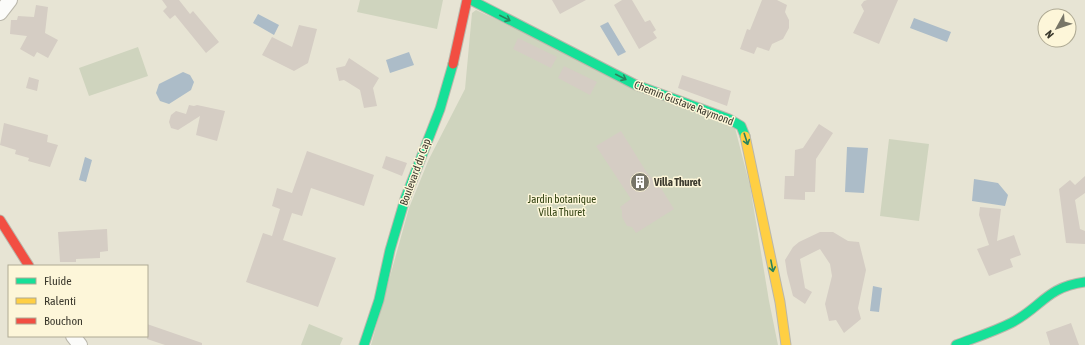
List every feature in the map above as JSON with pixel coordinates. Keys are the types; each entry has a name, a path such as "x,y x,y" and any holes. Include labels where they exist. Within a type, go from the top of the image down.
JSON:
{"street":[{"path":"0,12 10,0"},
{"name":"Boulevard du Cap","path":"364,345 379,300 390,250 405,199 440,109 456,55 467,0"},
{"name":"Chemin Gustave Raymond","path":"470,0 636,85 729,118 741,126 746,139 780,302 786,345"},
{"path":"0,220 28,265"},
{"path":"956,345 1011,323 1027,313 1049,294 1068,284 1085,282"},
{"path":"74,337 80,345"}],"green space":[{"path":"360,0 443,0 437,29 357,12"},
{"name":"Jardin botanique Villa Thuret","path":"476,10 735,128 750,186 769,301 778,345 371,345 409,208 429,159 465,89 472,13"},
{"path":"138,47 148,76 89,96 79,68"},
{"path":"889,139 929,144 919,221 880,216"},
{"path":"309,324 343,338 340,345 301,345"}],"water":[{"path":"258,14 279,25 274,35 253,23"},
{"path":"914,18 951,32 947,42 910,28"},
{"path":"608,22 626,52 618,56 600,26"},
{"path":"409,52 414,65 390,73 386,60"},
{"path":"183,72 190,75 194,82 191,90 169,104 160,101 156,93 159,84"},
{"path":"847,147 868,148 864,193 845,192"},
{"path":"85,157 92,160 86,182 79,180"},
{"path":"974,179 998,183 1008,195 1005,206 972,201"},
{"path":"873,286 882,288 879,312 870,311"}],"building":[{"path":"162,0 179,0 190,14 193,11 219,42 206,53 175,15 170,19 163,11 167,7"},
{"path":"552,0 586,0 560,14"},
{"path":"622,0 632,0 645,22 650,20 656,30 653,32 657,38 639,49 614,5"},
{"path":"762,0 777,0 787,5 785,12 789,20 789,28 783,39 772,44 769,51 757,47 754,54 740,49 747,29 750,30"},
{"path":"867,0 898,0 879,44 853,33 864,11 861,5"},
{"path":"36,5 48,7 45,33 58,40 48,58 37,52 34,57 20,49 27,36 10,34 11,20 17,20 18,16 34,17"},
{"path":"299,25 317,29 308,63 294,71 262,55 272,37 292,47"},
{"path":"518,38 557,57 551,68 513,49"},
{"path":"349,58 379,78 373,88 377,106 364,108 360,90 344,80 339,81 336,68 345,66"},
{"path":"564,66 597,82 590,95 558,78"},
{"path":"682,75 731,91 727,106 678,88"},
{"path":"29,77 39,80 37,91 26,88"},
{"path":"189,105 197,105 225,111 217,141 196,135 200,116 178,130 171,128 169,122 171,115 176,111 186,114"},
{"path":"4,123 48,135 47,142 58,145 50,167 28,161 29,158 15,154 16,150 0,145"},
{"path":"819,124 833,133 816,159 815,192 805,192 805,200 784,199 785,176 794,176 795,150 803,148"},
{"name":"Villa Thuret","path":"621,131 647,173 652,178 654,177 674,209 636,233 632,227 627,226 622,217 620,207 631,199 596,146"},
{"path":"307,151 374,175 364,206 311,188 302,216 292,213 283,240 336,258 318,307 246,282 263,233 272,236 280,209 272,206 277,188 292,193"},
{"path":"386,156 407,163 402,176 382,168"},
{"path":"1085,176 1085,193 1075,200 1080,229 1085,231 1085,244 1066,243 1059,189 1070,180 1075,185"},
{"path":"980,207 1001,209 997,241 1014,235 1021,255 1010,259 1013,267 989,276 977,249 989,245 979,215"},
{"path":"107,229 108,251 100,252 100,258 76,259 76,262 60,262 58,232"},
{"path":"820,232 833,232 848,241 859,242 866,270 858,308 861,319 844,333 836,320 829,321 825,304 832,276 830,264 820,249 800,259 805,288 812,292 805,304 793,296 787,273 785,260 793,247 799,242"},
{"path":"1071,323 1079,345 1050,345 1046,332"},
{"path":"148,324 202,343 202,345 165,345 147,339"}],"traffic: fast":[{"path":"471,0 636,85 729,119 741,126 745,136"},
{"path":"364,345 379,300 390,250 405,199 440,109 453,64"},
{"path":"956,345 1011,323 1061,288 1085,282"}],"traffic: slow":[{"path":"745,136 780,302 786,345"}],"traffic: jam":[{"path":"453,64 467,0"},
{"path":"0,220 28,265"}],"place":[{"name":"Villa Thuret","path":"640,182"}]}
